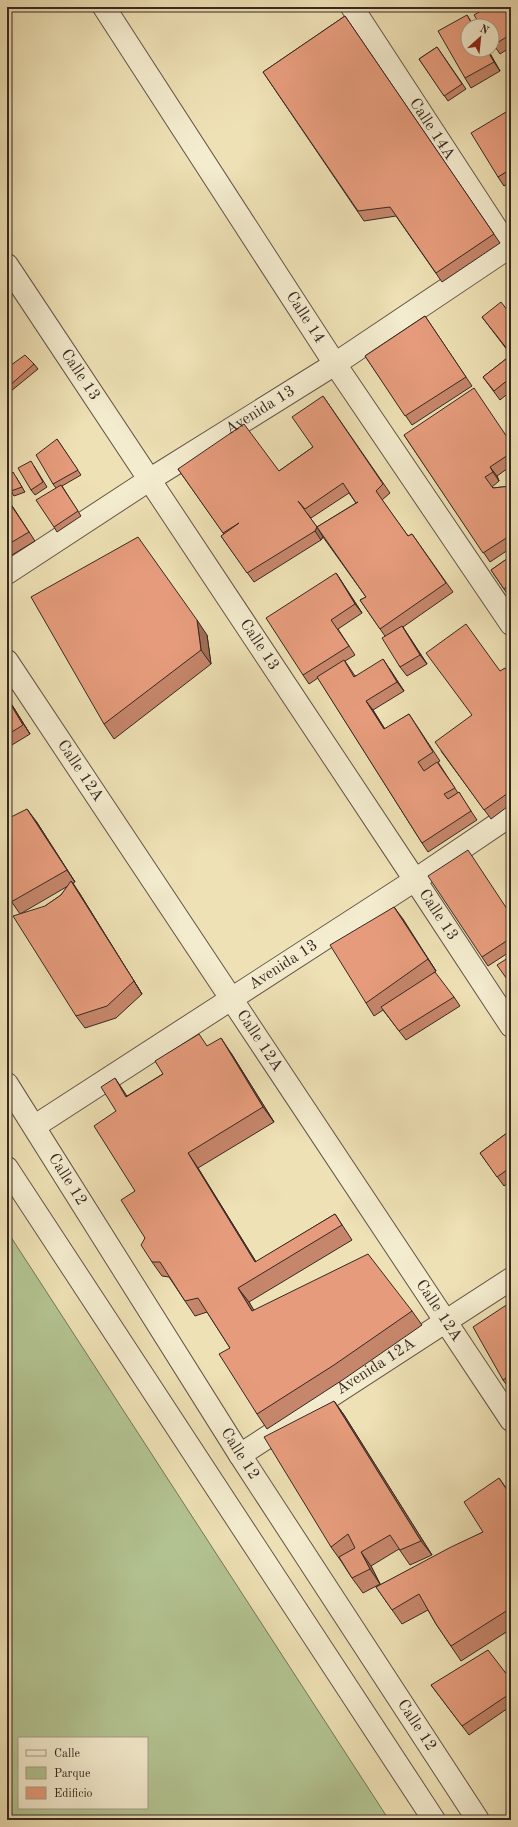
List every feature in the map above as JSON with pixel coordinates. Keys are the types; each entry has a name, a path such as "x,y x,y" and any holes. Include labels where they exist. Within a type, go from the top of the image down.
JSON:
{"street":[{"name":"Calle 14","path":"104,7 335,364 511,624"},
{"name":"Calle 14A","path":"352,7 510,248"},
{"name":"Avenida 13","path":"7,573 149,480 335,364 510,248"},
{"name":"Calle 13","path":"7,265 416,880 511,1026"},
{"name":"Calle 12A","path":"7,661 511,1420"},
{"name":"Avenida 13","path":"35,1126 416,880 511,815"},
{"name":"Calle 12","path":"7,1084 35,1126 240,1454 478,1820"},
{"path":"7,1168 434,1820"},
{"name":"Avenida 12A","path":"240,1454 511,1279"}],"green space":[{"path":"7,1231 389,1820 7,1820"}],"building":[{"path":"487,7 511,7 511,34 500,41 500,18 476,18 474,15"},
{"path":"467,15 469,18 462,18"},
{"path":"345,16 494,234 436,273 390,207 358,211 263,72"},
{"path":"460,19 460,58 492,58 494,62 465,78 438,31"},
{"path":"437,47 462,84 444,96 419,59"},
{"path":"511,109 511,169 498,177 471,133"},
{"path":"501,302 511,315 511,354 482,317"},
{"path":"425,316 466,377 405,416 365,356"},
{"path":"25,355 34,364 8,387 7,368"},
{"path":"511,355 511,382 509,379 494,391 483,377"},
{"path":"474,388 511,443 511,453 490,467 493,472 485,477 493,488 511,486 511,535 483,553 404,435"},
{"path":"323,396 383,484 376,491 408,536 412,534 446,583 380,629 360,600 366,597 317,527 315,531 247,573 221,536 239,523 223,533 178,469 244,424 279,471 313,447 292,417","holes":["343,483 356,503 358,502 317,527 298,501 305,509"]},
{"path":"57,439 78,470 53,484 36,455"},
{"path":"31,461 43,482 31,490 18,468"},
{"path":"13,472 22,487 11,491 7,483 7,477"},
{"path":"61,485 78,511 54,527 36,500"},
{"path":"7,499 29,532 7,545"},
{"path":"138,537 197,620 201,650 104,724 31,597"},
{"path":"511,556 511,584 504,589 491,570"},
{"path":"336,573 355,604 331,620 349,646 303,675 266,618"},
{"path":"466,624 500,671 505,668 511,676 511,791 484,810 435,742 472,715 426,653"},
{"path":"402,626 420,655 400,667 382,638"},
{"path":"383,659 397,682 366,701 384,729 409,714 433,752 418,762 424,771 437,762 455,788 444,794 448,799 459,792 471,811 422,843 317,677 344,660 354,677"},
{"path":"7,698 23,725 7,735"},
{"path":"27,809 67,870 11,902 7,895 7,819"},
{"path":"468,850 511,915 511,938 482,957 428,876"},
{"path":"71,881 134,981 107,1006 76,1016 13,916 45,906 61,895"},
{"path":"394,907 428,959 366,1003 330,945"},
{"path":"511,956 511,985 497,965"},
{"path":"435,972 454,997 399,1031 381,1007"},
{"path":"199,1034 207,1046 221,1038 263,1107 188,1153 255,1262 335,1214 342,1225 238,1288 252,1311 368,1254 412,1311 334,1365 257,1414 219,1354 230,1348 198,1298 185,1301 160,1262 152,1262 141,1245 145,1238 121,1200 135,1191 94,1126 116,1111 101,1087 115,1078 126,1097 163,1074 155,1061"},
{"path":"511,1130 511,1167 497,1177 480,1153"},
{"path":"511,1302 511,1375 503,1380 473,1327"},
{"path":"334,1401 421,1541 400,1550 390,1535 361,1552 370,1569 352,1578 339,1557 355,1548 348,1534 331,1547 264,1437"},
{"path":"499,1478 511,1496 511,1608 451,1646 436,1624 419,1594 392,1610 376,1587 451,1547 483,1532 464,1502"},
{"path":"488,1650 511,1680 511,1693 462,1726 431,1685"}]}
